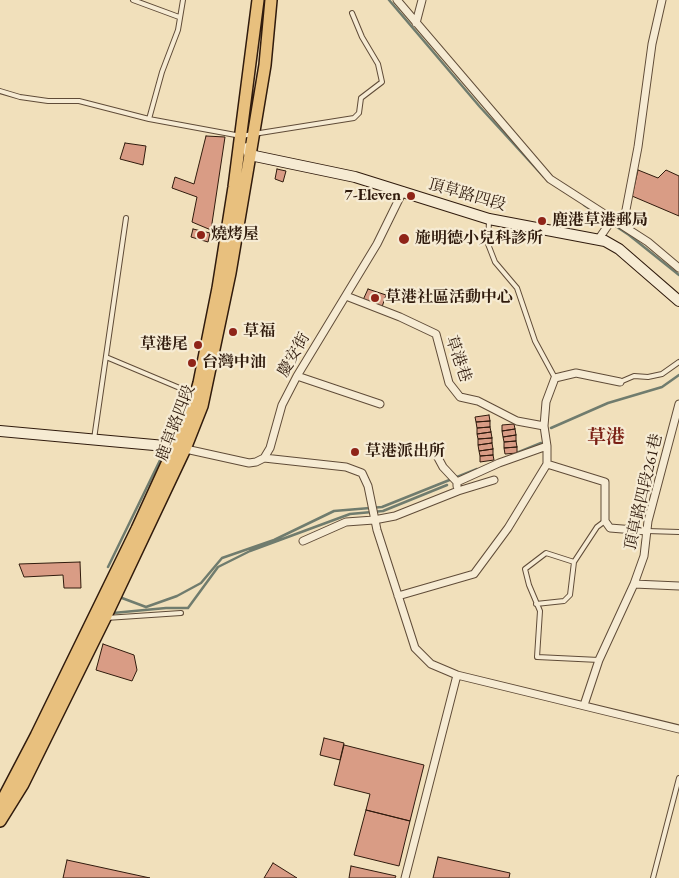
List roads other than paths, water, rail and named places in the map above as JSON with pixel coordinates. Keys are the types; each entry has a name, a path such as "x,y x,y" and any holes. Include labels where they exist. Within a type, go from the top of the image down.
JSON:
{"main road":[{"name":"鹿草路四段","path":"1,813 50,718 181,448 196,395 218,288 241,136 258,0"},
{"name":"鹿草路四段","path":"50,718 105,618 207,391 265,65 270,0"}],"street":[{"path":"397,0 516,136 550,179 648,242 679,268"},
{"path":"416,23 422,0"},
{"path":"598,240 611,221 617,221 625,215 632,185 652,44 662,0"},
{"path":"241,136 250,155"},
{"name":"頂草路四段","path":"250,155 355,177 403,191 441,206 489,219 598,240 618,249 679,300"},
{"name":"慶安街","path":"264,458 270,448 282,405 297,376 377,244 403,191"},
{"name":"草港巷","path":"346,296 436,334 449,383 460,397 478,401 517,421 544,426"},
{"path":"398,596 474,574 508,528 547,464 544,426 546,402 555,378 576,373 620,382"},
{"path":"297,376 380,404"},
{"name":"頂草路四段261巷","path":"584,705 599,660 634,584 644,556 647,531 679,404"},
{"path":"0,432 181,448 249,463 264,458 354,468 362,473 368,486 370,505 415,648 430,664 457,675 679,729"},
{"path":"457,482 499,463 547,446"},
{"path":"436,454 443,467 457,482 458,491"},
{"path":"547,464 605,482 605,521 610,528 647,531"},
{"path":"303,541 346,522 395,516 458,491 494,480"},
{"path":"634,584 679,586"},
{"path":"405,878 457,675"}],"lane":[{"path":"133,0 179,17"},
{"path":"149,119 162,72 178,30 183,0"},
{"path":"0,91 20,97 48,101 79,100 149,119 241,136 253,136 354,118 359,113 361,98 382,82 378,64 362,37 352,13"},
{"path":"94,440 126,218"},
{"path":"489,219 488,244 495,262 517,288 535,341 555,378"},
{"path":"106,357 196,395"},
{"path":"620,382 634,376 648,377 662,374 679,362"},
{"path":"536,604 564,600 570,595 574,562 597,526 605,521"},
{"path":"647,531 679,532"},
{"path":"574,562 546,553 525,569 540,611 537,657 599,660"},
{"path":"105,618 181,614"},
{"path":"653,878 679,778"}],"waterway":[{"path":"389,0 480,107 544,177"},
{"path":"584,205 629,235 679,275"},
{"path":"551,428 608,403 662,387 679,375"},
{"path":"514,454 541,443"},
{"path":"108,567 165,450"},
{"path":"122,598 146,607 177,596 201,583 222,558 274,540 334,511 382,507 477,469"},
{"path":"113,613 188,608 218,567 250,551 350,514 383,511 447,485"}],"place":[{"name":"7-Eleven","path":"411,196"},
{"name":"鹿港草港郵局","path":"542,221"},
{"name":"燒烤屋","path":"201,235"},
{"name":"施明德小兒科診所","path":"404,239"},
{"name":"草港社區活動中心","path":"375,298"},
{"name":"草福","path":"233,332"},
{"name":"草港尾","path":"198,345"},
{"name":"台灣中油","path":"192,363"},
{"name":"草港派出所","path":"355,452"}],"district":[{"name":"草港","path":"606,438"}]}
